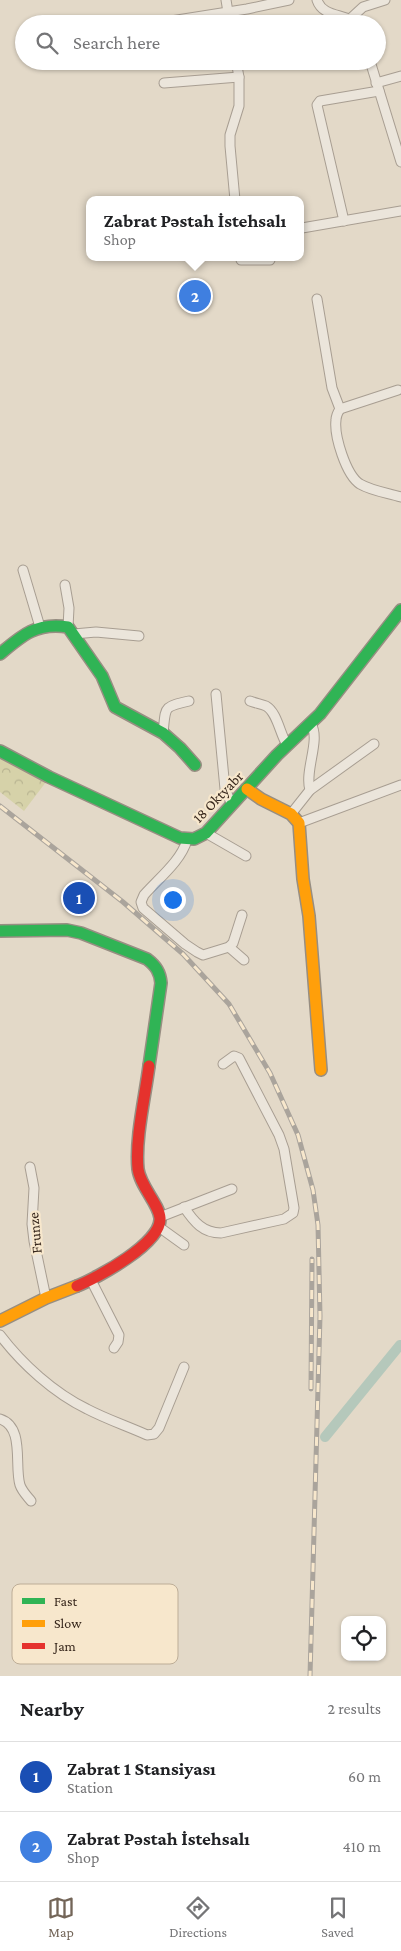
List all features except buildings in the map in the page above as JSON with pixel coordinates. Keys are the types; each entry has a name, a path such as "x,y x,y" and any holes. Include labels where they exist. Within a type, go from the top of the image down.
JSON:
{"street":[{"path":"226,0 228,15"},
{"path":"209,15 289,0"},
{"path":"317,0 322,8 335,15"},
{"path":"358,15 363,6 385,0"},
{"path":"235,196 230,135 239,106 238,70"},
{"path":"373,70 400,156"},
{"path":"344,221 317,105 320,101 378,87 401,76"},
{"path":"164,84 239,77"},
{"path":"304,228 401,211"},
{"path":"317,299 332,388 340,409"},
{"path":"398,390 340,409 335,419 343,460 357,482 363,486 401,497"},
{"path":"23,570 40,627"},
{"path":"65,585 71,631 102,676 115,707 163,733 195,765"},
{"name":"18 Oktyabr","path":"0,751 171,835 187,840 194,839 206,833 287,745 311,724 401,610"},
{"path":"0,654 25,632 51,625 71,631 139,636"},
{"path":"216,694 225,789 232,806"},
{"path":"163,733 166,709 170,705 188,700"},
{"path":"250,701 267,707 275,715 281,736 287,745"},
{"path":"310,790 309,781 314,734 311,724"},
{"path":"294,818 310,790 374,744"},
{"path":"294,818 401,785"},
{"path":"247,789 294,818 302,841 303,879 309,916 321,1070"},
{"path":"206,833 246,856"},
{"path":"187,840 179,856 144,895 142,906 197,952 203,954 228,947 233,943 242,916"},
{"path":"0,931 52,929 81,933 147,959 156,966 161,974 160,998 137,1153 137,1164 143,1184 160,1222 184,1245"},
{"path":"228,947 244,960"},
{"path":"184,1207 202,1229 214,1233 222,1233 284,1219 293,1213 294,1208 284,1149 279,1135 239,1058 234,1056 223,1064"},
{"name":"Frunze","path":"30,1167 34,1188 32,1224 34,1241 46,1298"},
{"path":"0,1321 46,1298 92,1280 108,1271 152,1239 160,1222 184,1207 232,1189"},
{"path":"92,1280 119,1335 118,1342 114,1348"},
{"path":"0,1335 20,1358 66,1398 87,1410 147,1435 154,1434 159,1428 184,1367"},
{"path":"0,1419 4,1420 13,1432 16,1442 19,1483 31,1501"}],"green space":[{"path":"0,758 46,782 24,811 0,792"}],"waterway":[{"path":"325,1437 400,1345"}],"railway":[{"path":"0,806 123,902 183,954 229,1004 270,1073 298,1135 313,1190 318,1225 320,1316 310,1676"},
{"path":"311,1389 312,1259"}],"traffic: fast":[{"path":"0,751 49,777 180,838 194,839 206,833 277,755 320,714 401,610"},
{"path":"0,654 23,636 39,628 47,626 68,627 102,676 115,707 163,733 195,765"},
{"path":"0,931 67,930 81,933 147,959 159,972 161,983 149,1066"}],"traffic: slow":[{"path":"247,789 261,799 291,814 299,823 303,879 309,916 321,1070"},
{"path":"0,1321 46,1298 77,1286"}],"traffic: jam":[{"path":"77,1286 99,1276 127,1258 151,1238 158,1228 159,1213 139,1175 137,1157 149,1066"}],"place":[{"name":"Zabrat Pəstah İstehsalı","path":"195,296"},
{"name":"Zabrat 1 Stansiyası","path":"79,898"}]}
